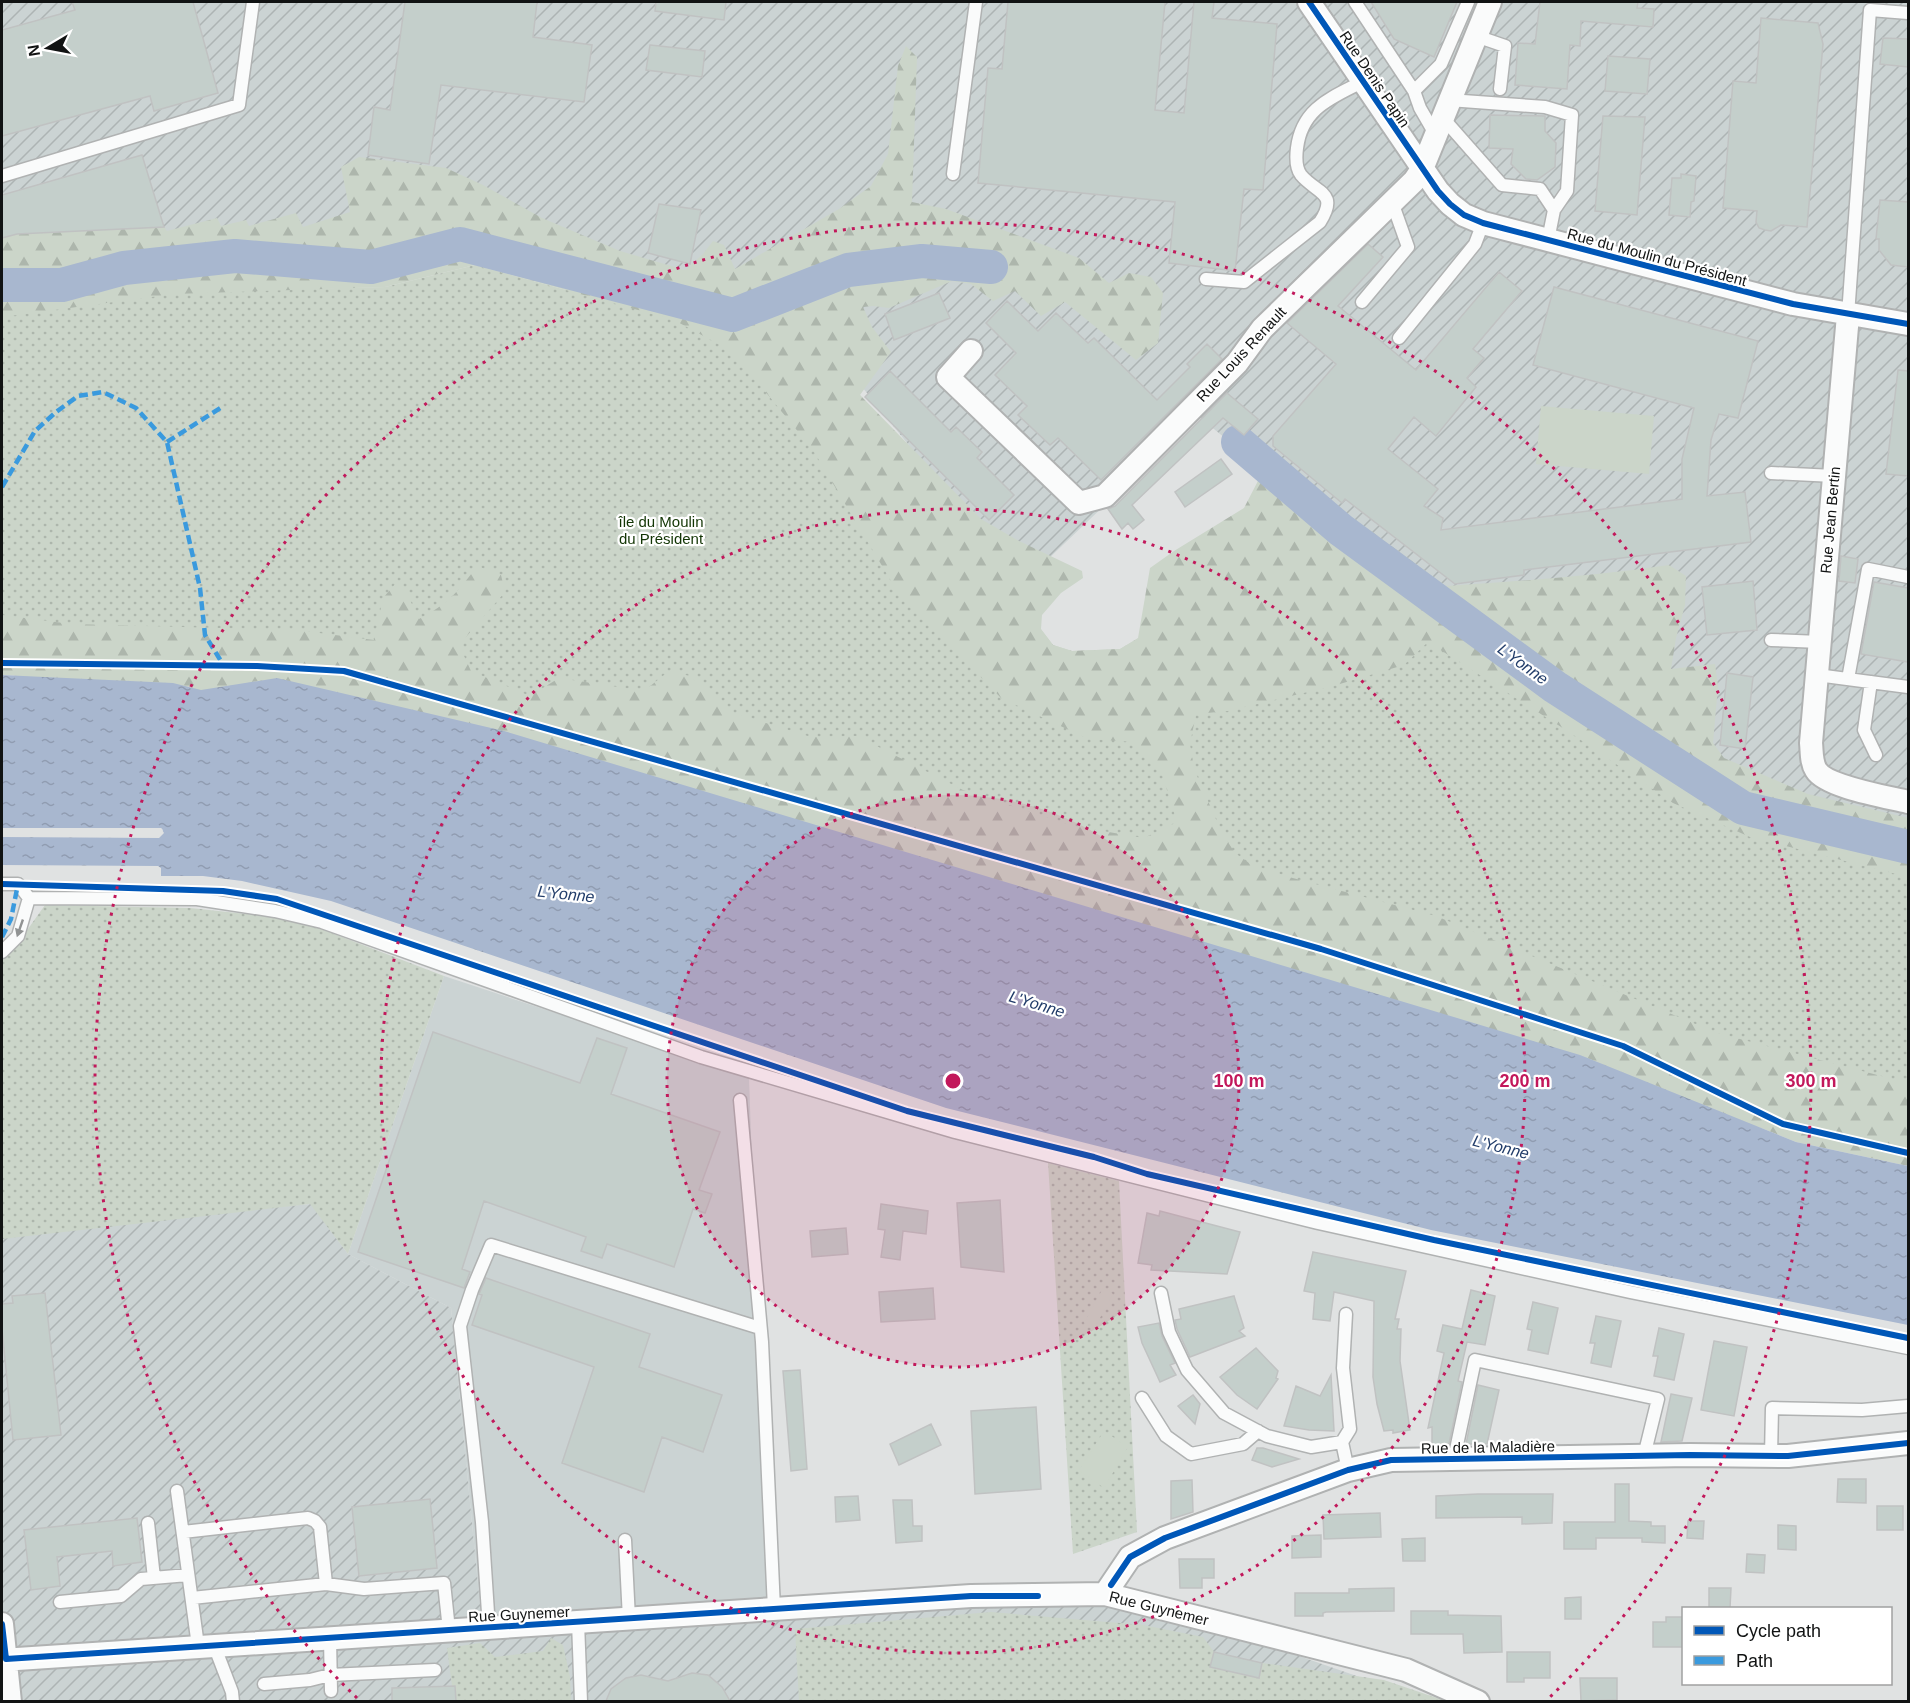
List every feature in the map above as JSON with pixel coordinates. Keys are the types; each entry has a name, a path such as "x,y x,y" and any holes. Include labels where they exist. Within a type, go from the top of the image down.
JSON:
{"street":[{"name":"Rue Denis Papin","path":"1308,2 1422,169"},
{"name":"Rue Louis Renault","path":"971,351 948,377 1079,502 1105,496 1237,363 1262,329 1414,181 1422,169 1490,2"},
{"name":"Rue du Moulin du Président","path":"1422,169 1450,204 1464,215 1483,223 1720,286 1848,315 1908,324"},
{"name":"Rue Jean Bertin","path":"1848,315 1812,725 1812,762 1816,771 1833,783 1908,801"},
{"name":"Rue de la Maladière","path":"1105,1594 1130,1557 1165,1538 1348,1470 1391,1460 1772,1455 1845,1451 1908,1443"},
{"name":"Rue Guynemer","path":"4,1660 972,1596 1105,1594 1406,1670 1478,1701"},
{"path":"2,1624 10,1701"}],"lane":[{"path":"2,176 239,105 253,2"},
{"path":"953,174 975,2"},
{"path":"1355,2 1414,91 1419,108 1442,117 1545,107 1572,115 1567,191 1554,210 1548,240"},
{"path":"1414,91 1441,64 1468,2"},
{"path":"1848,315 1870,10 1908,13"},
{"path":"1476,36 1505,46 1500,89"},
{"path":"1206,279 1244,282 1320,222 1328,209 1327,200 1319,189 1300,174 1295,159 1298,140 1306,119 1322,103 1362,82"},
{"path":"1442,117 1502,185 1540,189 1554,210"},
{"path":"1362,302 1408,248 1392,202"},
{"path":"1399,338 1475,244 1483,223"},
{"path":"1771,473 1834,476"},
{"path":"1848,679 1868,569 1908,577"},
{"path":"1771,640 1820,642"},
{"path":"1817,675 1908,687"},
{"path":"1871,682 1864,730 1876,755"},
{"path":"2,884 18,884 29,898"},
{"path":"2,952 18,936 29,898"},
{"path":"29,898 196,899 275,911 322,922 701,1057 955,1132 1318,1223 1630,1292 1908,1348"},
{"path":"740,1100 760,1328 774,1609"},
{"path":"489,1628 482,1522 460,1326 491,1245 760,1328"},
{"path":"1161,1293 1169,1332 1187,1370 1224,1413 1267,1436 1311,1447 1342,1442"},
{"path":"1346,1314 1343,1368 1350,1429 1342,1442 1348,1470"},
{"path":"1454,1459 1475,1360 1658,1399 1644,1456"},
{"path":"1142,1398 1166,1436 1191,1455 1243,1444 1258,1431"},
{"path":"1772,1455 1772,1408 1862,1410 1908,1406"},
{"path":"177,1491 192,1598 206,1646 232,1692 233,1701"},
{"path":"183,1532 308,1518 320,1527 326,1584"},
{"path":"147,1522 154,1578"},
{"path":"626,1540 629,1619"},
{"path":"60,1602 121,1596 141,1579 188,1575"},
{"path":"192,1598 326,1584 364,1589 444,1583 449,1630"},
{"path":"578,1623 581,1701"},
{"path":"330,1638 331,1692"},
{"path":"264,1684 310,1680 330,1675 435,1670"}],"shaded area":[{"path":"2,2 1908,2 1908,832 1766,793 1378,563 1198,416 1021,585 785,291 477,227 2,289"},
{"path":"444,976 749,1077 767,1602 481,1615 451,1308 348,1254"},
{"path":"311,1204 348,1254 451,1308 481,1615 767,1602 1151,1605 1429,1701 2,1702 2,1230"}],"green space":[{"path":"906,46 917,57 912,202 946,209 1079,258 1109,283 1129,273 1151,277 1163,293 1158,343 1136,360 1065,302 1041,316 1015,291 993,301 971,284 952,281 889,308 863,307 872,327 891,352 860,395 981,519 1019,541 1082,571 1083,578 1061,593 1042,615 1041,629 1053,645 1072,651 1120,649 1138,638 1150,568 1244,508 1260,477 1258,439 1345,512 1446,586 1586,575 1669,565 1686,576 1685,605 1671,669 1715,664 1718,686 1713,743 1724,758 1808,794 1908,818 1908,877 1750,837 1673,803 1569,732 1428,642 1404,665 1333,686 1228,711 1196,714 1190,744 1194,769 1222,833 1235,853 1252,865 1289,877 1436,916 1717,1033 1908,1083 1908,1166 1796,1142 1580,1055 277,678 201,690 173,683 2,675 2,615 71,624 296,630 374,640 383,598 396,583 410,600 419,619 452,597 477,566 501,575 505,592 459,645 471,671 530,696 559,678 644,691 669,671 690,676 731,712 811,737 857,736 963,790 1073,826 1144,838 1177,822 1162,774 1135,742 1088,739 1001,698 897,591 813,450 733,352 674,320 475,265 385,287 174,294 2,317 2,238 17,234 164,227 167,231 217,218 221,226 246,220 249,226 296,213 303,227 350,212 341,167 359,157 446,168 483,185 542,218 620,251 685,270 703,254 713,241 724,245 735,269 839,209 871,186 888,154 898,66"},
{"name":"île du Moulin du Président","path":"475,265 566,290 785,291 860,395 1053,645 1072,651 1120,649 1139,638 1378,563 1766,793 1908,829 1908,1166 2,672 2,295 385,287"},
{"path":"1541,406 1654,416 1649,474 1536,464"},
{"path":"45,905 190,908 295,919 444,976 348,1254 310,1204 2,1239 2,957 13,950"},
{"path":"1048,1163 1119,1181 1137,1532 1073,1554"},
{"path":"1103,1288 1113,1294 1094,1329 1084,1323"},
{"path":"1104,1431 1128,1447 1104,1488 1079,1470"},
{"path":"991,1612 1143,1625 1203,1637 1214,1652 1211,1667 1259,1678 1262,1663 1384,1680 1446,1701 799,1701 795,1629"},
{"path":"551,1638 563,1645 570,1677 571,1701 454,1701 447,1648 480,1643 495,1657 543,1651"}],"water":[{"path":"2,675 173,683 201,690 277,678 504,731 1580,1055 1796,1142 1908,1166 1908,1325 1431,1230 946,1108 331,901 242,881 203,876 161,876 161,868 158,866 2,865 2,837 159,837 163,830 161,828 2,828"}],"pier":[{"path":"2,828 161,828 164,833 159,838 2,837 2,834 159,834 160,831 2,831"}],"building":[{"path":"72,2 193,2 218,93 154,111 150,96 2,136 2,30 75,10"},
{"path":"405,2 537,2 533,37 592,45 584,102 441,85 429,164 368,155 374,107 390,110"},
{"path":"656,2 726,2 724,20 655,11"},
{"path":"1008,2 1165,2 1155,110 1184,113 1194,2 1214,2 1212,18 1277,24 1263,190 1244,189 1235,271 1169,263 1175,202 978,183 988,68 1002,69"},
{"path":"1371,2 1457,2 1434,57 1394,39"},
{"path":"1540,2 1638,2 1637,8 1654,9 1653,27 1581,21 1580,46 1570,45 1567,89 1515,85 1518,43 1535,44"},
{"path":"1761,18 1818,23 1823,44 1807,227 1781,225 1771,231 1765,230 1759,228 1756,222 1757,211 1723,208 1733,81 1756,83"},
{"path":"1883,38 1908,39 1908,67 1880,64"},
{"path":"650,45 705,51 702,77 646,70"},
{"path":"1608,56 1650,59 1647,94 1605,91"},
{"path":"1490,115 1545,116 1545,131 1556,143 1555,167 1537,180 1526,179 1511,164 1513,149 1489,148"},
{"path":"1603,116 1645,117 1637,215 1595,211"},
{"path":"142,155 164,227 17,234 2,238 2,195"},
{"path":"1681,174 1696,176 1690,217 1669,215 1672,178 1681,178"},
{"path":"1880,200 1908,202 1908,267 1891,265 1879,250 1879,239 1876,239"},
{"path":"659,204 701,210 690,264 648,253"},
{"path":"1368,244 1383,257 1338,306 1416,370 1499,272 1522,291 1473,349 1484,358 1467,378 1476,387 1436,436 1414,417 1388,449 1438,489 1424,506 1443,518 1441,530 1682,499 1682,459 1694,408 1533,365 1554,287 1758,341 1738,418 1719,414 1711,440 1707,496 1745,492 1751,542 1524,570 1524,575 1455,584 1345,499 1342,503 1273,446 1273,436 1336,364 1287,323"},
{"path":"939,293 950,318 894,340 885,314"},
{"path":"1007,301 1038,331 1056,313 1088,343 1094,338 1157,400 1190,367 1187,364 1207,344 1222,359 1101,480 1058,438 1050,445 1018,415 1027,406 995,375 1016,353 986,323"},
{"path":"1898,370 1908,371 1908,476 1886,474"},
{"path":"890,371 951,432 956,427 982,452 977,458 1014,495 989,520 865,397"},
{"path":"1227,393 1258,419 1244,435 1223,418 1132,505 1144,520 1133,529 1128,523 1122,529 1108,509 1115,506"},
{"path":"1221,459 1232,474 1185,507 1175,492"},
{"path":"1841,556 1858,559 1855,583 1839,581"},
{"path":"1753,581 1757,630 1707,635 1702,587"},
{"path":"1874,582 1908,588 1908,662 1861,654"},
{"path":"1727,673 1753,677 1745,749 1720,745"},
{"path":"433,1032 580,1083 597,1038 627,1048 611,1094 720,1132 699,1190 712,1194 705,1213 693,1209 674,1267 607,1244 602,1258 581,1251 586,1237 484,1201 462,1269 470,1272 464,1288 358,1252"},
{"path":"1000,1200 1004,1272 961,1267 957,1203"},
{"path":"881,1204 928,1211 926,1234 903,1231 900,1260 881,1257 885,1230 878,1229"},
{"path":"1160,1211 1240,1232 1227,1274 1151,1270 1152,1265 1138,1263 1147,1213 1159,1216"},
{"path":"846,1228 848,1254 812,1257 810,1231"},
{"path":"1313,1252 1406,1271 1395,1319 1399,1319 1397,1329 1401,1329 1400,1361 1410,1430 1393,1433 1393,1430 1384,1431 1373,1377 1374,1301 1334,1292 1330,1321 1313,1319 1315,1293 1304,1291"},
{"path":"486,1278 650,1334 639,1367 722,1395 703,1452 662,1437 644,1492 562,1463 594,1367 472,1325 482,1295 479,1294"},
{"path":"933,1288 935,1319 881,1322 879,1292"},
{"path":"1471,1290 1495,1296 1485,1345 1467,1342 1458,1381 1462,1382 1449,1444 1432,1445 1432,1427 1428,1428 1444,1353 1437,1351 1443,1325 1462,1329"},
{"path":"45,1293 61,1435 13,1440 2,1329 2,1304 13,1303 12,1296"},
{"path":"1234,1296 1244,1328 1239,1331 1245,1336 1190,1357 1177,1329 1175,1320 1181,1319 1179,1309"},
{"path":"1533,1302 1558,1308 1548,1354 1528,1350 1532,1330 1527,1329"},
{"path":"1596,1316 1621,1321 1611,1367 1591,1363 1595,1343 1590,1343"},
{"path":"1159,1323 1162,1336 1175,1363 1170,1365 1176,1375 1160,1382 1142,1343 1138,1327"},
{"path":"1659,1328 1684,1334 1674,1380 1654,1376 1658,1356 1653,1356"},
{"path":"1714,1341 1747,1347 1734,1416 1701,1410"},
{"path":"1256,1348 1278,1371 1276,1378 1278,1379 1257,1409 1237,1395 1220,1377"},
{"path":"800,1370 807,1469 791,1471 783,1371"},
{"path":"1331,1375 1334,1431 1284,1426 1296,1386 1320,1396"},
{"path":"1478,1385 1499,1390 1487,1444 1466,1444"},
{"path":"1671,1394 1692,1398 1682,1441 1661,1442"},
{"path":"1193,1395 1200,1404 1195,1424 1178,1406"},
{"path":"1036,1407 1041,1489 975,1494 971,1411"},
{"path":"931,1424 941,1445 899,1465 890,1444"},
{"path":"1257,1448 1299,1459 1272,1467 1252,1460"},
{"path":"1838,1479 1866,1479 1866,1503 1837,1502"},
{"path":"1192,1480 1193,1512 1171,1519 1171,1481"},
{"path":"1615,1484 1629,1484 1629,1521 1651,1522 1651,1526 1665,1526 1665,1543 1642,1542 1642,1538 1596,1538 1596,1549 1564,1549 1564,1522 1615,1522"},
{"path":"1553,1494 1552,1523 1522,1524 1522,1517 1436,1518 1436,1496"},
{"path":"858,1496 860,1520 836,1522 835,1497"},
{"path":"430,1499 437,1568 359,1576 352,1507"},
{"path":"893,1500 912,1500 913,1526 922,1526 922,1541 896,1543"},
{"path":"1877,1506 1903,1506 1903,1530 1877,1530"},
{"path":"1380,1513 1381,1537 1324,1539 1323,1515"},
{"path":"137,1518 142,1562 113,1566 112,1551 57,1557 60,1586 31,1590 24,1530"},
{"path":"1688,1521 1704,1521 1703,1539 1687,1538"},
{"path":"1778,1525 1796,1526 1796,1550 1778,1549"},
{"path":"1321,1535 1321,1557 1292,1558 1292,1536"},
{"path":"1425,1538 1425,1561 1403,1561 1402,1539"},
{"path":"1747,1554 1765,1555 1764,1573 1746,1572"},
{"path":"1179,1559 1214,1559 1214,1578 1202,1578 1202,1588 1180,1588"},
{"path":"1394,1588 1394,1611 1326,1612 1323,1616 1295,1616 1295,1593 1349,1593 1349,1589"},
{"path":"1709,1588 1731,1588 1730,1607 1709,1607"},
{"path":"1581,1597 1581,1619 1565,1619 1565,1598"},
{"path":"1411,1611 1448,1611 1448,1615 1501,1616 1502,1652 1464,1653 1463,1634 1411,1634"},
{"path":"1666,1617 1682,1617 1682,1647 1653,1647 1653,1622 1666,1622"},
{"path":"1214,1652 1262,1663 1259,1678 1210,1667"},
{"path":"1507,1652 1550,1652 1550,1678 1524,1678 1524,1682 1507,1682"},
{"path":"692,1673 708,1675 722,1687 730,1701 606,1701 611,1689 626,1678 641,1675 668,1681"},
{"path":"1580,1678 1617,1678 1617,1700 1581,1701"},
{"path":"455,1686 456,1701 392,1701 392,1688"}],"waterway":[{"path":"2,285 62,285 124,268 235,256 371,267 460,244 733,315 848,270 922,261 991,267"},
{"name":"L'Yonne","path":"1238,442 1341,530 1555,687 1743,808 1908,847"}],"marked path":[{"path":"2,487 35,431 78,396 103,392 136,408 167,442 200,588 205,635 224,666"},
{"path":"167,442 222,407"},
{"path":"2,937 11,919 18,884 20,884"}],"cycle path":[{"path":"1309,2 1438,191 1464,215 1483,223 1793,304 1908,324"},
{"path":"2,663 257,666 344,671 1321,949 1623,1046 1783,1124 1908,1153"},
{"path":"2,884 223,891 277,899 907,1111 1094,1157 1147,1174 1434,1240 1908,1338"},
{"path":"1111,1585 1130,1557 1165,1538 1348,1470 1391,1460 1690,1455 1788,1456 1908,1443"},
{"path":"2,1624 6,1659 971,1596 1038,1596"}]}
